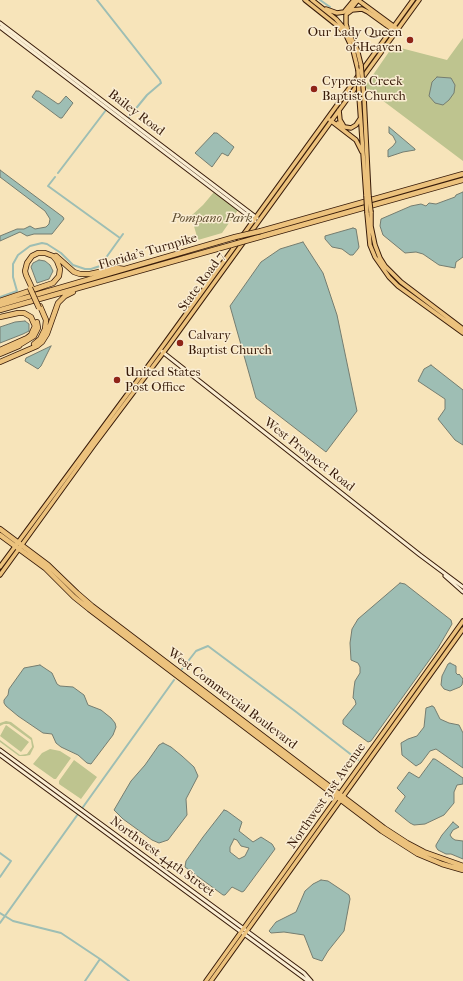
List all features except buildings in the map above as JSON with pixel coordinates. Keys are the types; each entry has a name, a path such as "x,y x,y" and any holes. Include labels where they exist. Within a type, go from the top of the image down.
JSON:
{"highway":[{"name":"Florida's Turnpike","path":"0,305 463,174"},
{"name":"Florida's Turnpike","path":"0,310 463,180"},
{"path":"0,361 36,343 40,339 45,329 46,320 24,275 25,261 32,254 40,251 51,252 74,272 80,274 90,274 117,268 128,269"},
{"path":"0,301 53,283 59,276 60,269 58,261 53,256 45,253 38,253 32,256 27,262 25,271 31,288"},
{"path":"0,361 37,346 42,342 47,334 56,307 60,300 68,294 88,286"},
{"path":"0,354 36,340 42,331 44,324 40,307"},
{"path":"0,316 20,310 26,310 37,320 38,328 34,336 16,347"},
{"path":"0,316 24,313 31,317 35,326 31,335 27,338 0,350"},
{"name":"West Commercial Boulevard","path":"0,529 89,609 197,692 340,797 407,843 430,855 463,866"},
{"name":"West Commercial Boulevard","path":"0,535 48,565 77,593 92,605 224,706 382,831 405,847 429,859 463,870"},
{"path":"197,692 203,694 220,706 224,706"}],"main road":[{"path":"305,0 339,27 353,50 362,96 361,116 363,157 368,196"},
{"path":"312,0 336,19 349,34"},
{"name":"State Road 7","path":"0,567 80,464 84,452 161,349 413,0"},
{"name":"State Road 7","path":"0,575 18,545 58,487 107,427 164,353 419,0"},
{"path":"320,6 340,13 346,10 355,1"},
{"path":"355,1 397,31"},
{"path":"355,1 345,20 349,34 357,49 361,65 370,245 381,268 398,286 445,318 463,328"},
{"path":"348,13 356,9 368,12 393,28"},
{"path":"369,70 369,66 375,52"},
{"path":"339,110 340,120 345,127"},
{"path":"332,120 345,127 351,128 356,126 361,116"},
{"path":"329,117 356,140 363,157"},
{"path":"304,159 304,155 309,145"},
{"path":"298,167 300,157"},
{"path":"445,318 463,333"},
{"path":"130,396 131,389"},
{"path":"106,422 107,427"},
{"path":"58,487 58,494"},
{"name":"Northwest 31st Avenue","path":"211,981 463,621"},
{"name":"Northwest 31st Avenue","path":"340,797 463,629"},
{"name":"Northwest 31st Avenue","path":"206,981 244,932"}],"street":[{"path":"355,1 368,12"},
{"name":"Bailey Road","path":"0,23 218,191"},
{"name":"Bailey Road","path":"0,27 259,222"},
{"name":"West Prospect Road","path":"161,349 164,353 463,587"},
{"name":"West Prospect Road","path":"442,572 463,592"},
{"name":"Northwest 44th Street","path":"0,750 76,809"},
{"name":"Northwest 44th Street","path":"0,755 84,814 310,981"}],"green space":[{"path":"463,38 463,161 366,88 366,85 393,46 447,60"},
{"name":"Pompano Park","path":"214,192 238,210 222,233 198,240 191,216"},
{"path":"6,721 11,722 32,738 34,747 30,755 19,756 0,742 0,740 20,755 27,754 32,747 31,740 9,724 0,726 0,723"},
{"path":"6,725 29,742 21,752 0,736"},
{"path":"50,749 60,751 71,758 56,779 33,764 42,753"},
{"path":"74,760 97,777 81,799 59,784 59,781"}],"water":[{"path":"437,77 451,78 455,85 454,93 443,105 435,103 429,96 432,82"},
{"path":"36,91 39,91 58,104 66,96 73,103 62,118 60,118 32,97"},
{"path":"389,127 415,150 388,157 388,150 396,142 393,136 389,133"},
{"path":"214,133 217,133 234,147 228,156 222,153 212,167 195,153"},
{"path":"0,170 63,217 64,219 52,234 34,234 27,236 20,232 0,241 0,236 17,229 24,229 30,226 35,229 46,227 49,224 50,219 45,211 0,177"},
{"path":"463,192 463,257 456,262 455,268 439,265 423,254 416,252 405,253 383,235 380,226 381,219 411,206 421,204 426,206 429,203 436,204 455,197"},
{"path":"353,228 356,229 359,247 353,255 350,255 342,249 332,247 325,239 325,236"},
{"path":"303,242 323,273 337,315 357,411 326,452 256,398 230,306 261,262 280,249"},
{"path":"39,260 45,261 50,265 53,271 49,279 37,283 31,267 33,263"},
{"path":"25,321 29,324 29,331 0,343 0,327 15,322"},
{"path":"51,346 38,369 25,361 26,358"},
{"path":"431,365 463,390 463,445 455,440 438,419 445,409 445,399 418,381 424,369"},
{"path":"400,583 405,584 451,620 452,624 438,648 371,741 368,742 343,724 343,720 356,704 353,698 354,688 355,681 360,673 358,663 351,660 350,643 352,629 358,619"},
{"path":"450,663 456,666 456,673 463,679 460,687 450,691 444,689 441,685 442,676"},
{"path":"40,665 52,673 57,684 60,686 73,687 84,695 88,705 101,710 115,723 116,727 113,735 91,764 87,763 78,755 61,747 56,743 52,734 43,733 18,716 4,703 9,689 24,668"},
{"path":"432,706 440,719 459,725 463,733 463,768 436,749 430,751 421,763 416,766 402,755 401,743 417,736 424,727 426,708"},
{"path":"163,743 171,747 194,767 198,776 186,799 187,815 168,840 159,843 152,840 123,819 114,810 131,781 145,765 159,745"},
{"path":"433,759 463,778 463,784 457,785 454,792 454,803 444,815 425,824 414,825 395,811 405,797 397,788 409,772 419,778"},
{"path":"224,810 242,822 239,831 253,842 261,837 272,844 275,849 244,891 242,892 232,887 225,895 223,895 185,867 186,861","holes":["234,839 237,840 241,846 249,848 245,856 239,859 230,852 230,847"]},
{"path":"453,822 459,827 453,830 450,835 455,840 463,841 463,859 451,854 446,854 438,850 436,847 442,835"},
{"path":"321,880 328,881 349,895 350,899 344,931 322,961 313,958 304,935 284,932 271,933 269,931 276,922 296,912 305,891 313,884"}],"waterway":[{"path":"97,0 161,83 147,95 129,117"},
{"path":"320,0 330,7"},
{"path":"58,173 106,110"},
{"path":"55,177 48,186 120,238"},
{"path":"0,297 17,291 13,277 13,264 18,255 30,246 42,243 47,244 61,253 73,265 85,269 91,269 100,266 123,234"},
{"path":"182,669 196,651 208,646 358,760"},
{"path":"0,923 174,680"},
{"path":"0,853 11,861 0,877"},
{"path":"0,913 13,921 61,933 100,959 85,981"},
{"path":"100,959 129,981"}],"place":[{"name":"Our Lady Queen of Heaven","path":"410,40"},
{"name":"Cypress Creek Baptist Church","path":"314,89"},
{"name":"Calvary Baptist Church","path":"180,343"},
{"name":"United States Post Office","path":"117,380"}]}
